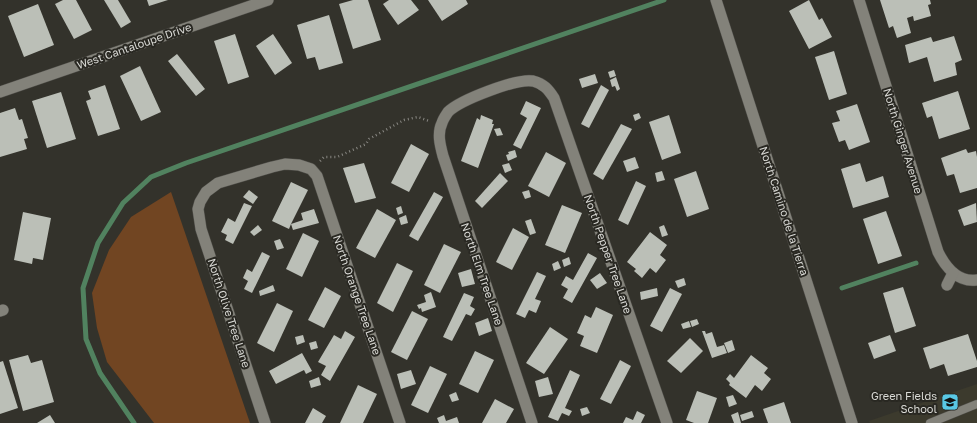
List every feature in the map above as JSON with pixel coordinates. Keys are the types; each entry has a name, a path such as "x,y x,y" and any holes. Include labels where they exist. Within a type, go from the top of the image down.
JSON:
{"street":[{"name":"West Cantaloupe Drive","path":"0,92 268,0"},
{"name":"North Camino de la Tierra","path":"716,0 852,423"},
{"name":"North Ginger Avenue","path":"859,0 938,252 948,268 955,274"},
{"name":"North Pepper Tree Lane","path":"441,124 448,113 459,104 476,96 525,80 546,86 554,98 667,423"},
{"name":"North Elm Tree Lane","path":"441,124 439,140 443,156 532,423"},
{"name":"North Olive Tree Lane","path":"265,423 201,229 198,209 206,192 218,184 285,164 299,165 311,169"},
{"name":"North Orange Tree Lane","path":"311,169 317,176 400,423"},
{"path":"947,285 955,274 965,278 977,280"}],"lane":[{"path":"930,423 977,404"}],"path":[{"path":"311,169 324,157 336,157 366,144 369,139 404,120 418,117 441,124"}],"shaded area":[{"path":"171,192 250,423 154,423 107,362 97,328 92,293 109,250 131,217"},
{"name":"Green Fields School","path":"977,384 977,423 870,423 869,421"}],"building":[{"path":"63,0 76,0 92,30 74,39 55,4"},
{"path":"104,0 118,0 131,22 121,28"},
{"path":"147,0 168,0 149,6"},
{"path":"353,0 368,0 381,40 353,49 339,4"},
{"path":"389,0 411,0 419,10 398,25 383,4"},
{"path":"428,0 466,0 468,4 442,21"},
{"path":"809,0 819,20 822,18 832,37 809,49 789,11"},
{"path":"880,0 930,0 931,4 928,5 931,16 914,21 913,16 907,18 911,33 897,38 893,26 889,28"},
{"path":"38,4 54,45 24,57 8,16"},
{"path":"329,15 343,63 319,70 315,57 307,59 297,25"},
{"path":"235,34 249,77 228,84 214,41"},
{"path":"273,34 292,63 275,75 256,46"},
{"path":"954,36 962,60 955,63 957,75 934,82 927,57 909,63 905,45 931,37 933,42"},
{"path":"834,51 847,94 829,100 815,57"},
{"path":"177,54 205,89 196,96 168,61"},
{"path":"140,66 161,112 141,121 120,76"},
{"path":"614,70 616,76 610,78 608,72"},
{"path":"595,74 598,83 582,88 579,79"},
{"path":"616,77 620,89 617,91 615,86 612,87 610,80"},
{"path":"105,85 120,129 98,136 86,101 91,99 88,91"},
{"path":"601,85 609,90 589,128 581,124"},
{"path":"958,91 970,129 939,139 932,116 927,118 922,103"},
{"path":"61,92 76,139 47,148 32,101"},
{"path":"526,101 541,108 521,149 513,145 527,118 520,114"},
{"path":"857,104 870,142 849,150 845,140 839,142 832,123 840,121 836,111"},
{"path":"15,108 19,120 22,119 28,138 24,139 27,149 0,157 0,113"},
{"path":"639,113 641,118 635,121 633,115"},
{"path":"481,115 493,120 492,124 494,124 478,168 461,161 477,118 480,120"},
{"path":"669,115 681,153 662,160 649,122"},
{"path":"621,124 632,129 603,180 593,174"},
{"path":"500,128 503,135 497,136 494,129"},
{"path":"411,144 429,154 409,192 391,183"},
{"path":"966,149 968,153 976,151 977,188 960,193 954,174 947,176 941,158"},
{"path":"515,150 517,157 508,161 506,155 509,154 508,152"},
{"path":"546,152 566,163 549,197 528,186"},
{"path":"635,157 639,168 627,172 623,161"},
{"path":"364,163 376,198 355,203 343,168"},
{"path":"509,163 512,170 505,173 502,165"},
{"path":"860,163 866,182 883,176 889,197 853,208 841,169"},
{"path":"662,171 665,180 657,182 655,173"},
{"path":"696,171 709,209 687,217 674,179"},
{"path":"500,173 508,181 482,208 475,201"},
{"path":"636,181 646,186 628,225 618,220"},
{"path":"291,182 308,190 289,229 272,221"},
{"path":"249,190 258,197 253,204 243,197"},
{"path":"529,190 531,197 525,199 522,192"},
{"path":"434,192 443,197 418,241 409,236"},
{"path":"244,203 252,206 233,244 225,240 227,235 221,232 228,218 235,222"},
{"path":"976,203 977,222 964,226 958,210"},
{"path":"562,205 582,213 565,253 545,245"},
{"path":"401,206 403,213 398,215 396,208"},
{"path":"314,209 319,223 293,230 291,224 303,220 301,213"},
{"path":"377,209 396,220 375,258 356,248"},
{"path":"886,211 902,256 878,264 863,219"},
{"path":"23,212 51,218 43,260 33,258 32,264 14,260"},
{"path":"406,215 408,223 401,225 399,218"},
{"path":"531,219 536,233 530,235 525,221"},
{"path":"258,225 262,230 254,236 250,232"},
{"path":"664,225 668,235 662,237 659,227"},
{"path":"513,228 529,237 512,270 496,262"},
{"path":"650,232 667,245 660,255 666,260 656,273 650,268 642,278 634,271 636,269 627,262"},
{"path":"303,233 319,241 302,277 286,269"},
{"path":"280,239 284,248 277,250 274,241"},
{"path":"444,244 461,252 440,293 424,285"},
{"path":"262,252 270,256 252,293 244,289 248,281 243,278 247,269 252,272"},
{"path":"588,253 597,258 572,303 563,298 568,289 561,285 566,276 573,280"},
{"path":"569,257 571,264 564,267 562,260"},
{"path":"558,261 561,268 554,271 552,264"},
{"path":"397,263 413,271 393,312 377,303"},
{"path":"471,269 475,284 462,287 458,273"},
{"path":"537,272 546,276 535,299 541,301 536,313 529,310 525,318 516,314"},
{"path":"600,273 607,283 597,289 590,280"},
{"path":"684,278 686,285 678,288 675,281"},
{"path":"273,285 275,291 260,296 259,291"},
{"path":"325,287 341,296 324,328 308,320"},
{"path":"903,287 916,326 895,333 883,293"},
{"path":"657,288 658,296 641,300 640,292"},
{"path":"670,288 682,294 662,332 650,326"},
{"path":"431,292 436,307 422,312 421,308 419,309 417,305 426,302 424,295"},
{"path":"464,293 474,297 470,306 475,309 471,316 466,314 452,341 443,337"},
{"path":"277,303 293,311 274,352 257,343"},
{"path":"596,307 613,315 597,353 580,346 584,336 577,333 585,315 591,318"},
{"path":"412,311 428,319 407,360 391,352"},
{"path":"488,318 492,331 479,336 475,323"},
{"path":"697,319 699,324 692,327 690,321"},
{"path":"689,321 691,327 683,329 681,324"},
{"path":"550,327 568,339 544,374 526,363"},
{"path":"345,331 355,337 330,381 321,375 326,366 318,362 334,335 341,339"},
{"path":"702,331 705,331 706,334 712,332 717,347 724,345 727,353 712,358"},
{"path":"968,334 977,361 977,367 948,376 944,364 930,369 923,348"},
{"path":"303,335 305,342 297,345 295,337"},
{"path":"890,335 896,351 874,359 868,343"},
{"path":"690,338 703,351 681,373 667,361"},
{"path":"732,340 735,350 728,353 724,343"},
{"path":"316,341 318,348 311,350 309,343"},
{"path":"475,351 494,360 478,393 459,384"},
{"path":"302,353 312,371 306,374 304,370 276,384 269,371"},
{"path":"28,355 31,363 42,360 54,402 23,411 9,360"},
{"path":"751,355 768,368 764,373 771,379 762,391 755,385 746,398 729,385 730,383 726,379 730,374 734,378"},
{"path":"620,360 631,366 611,404 600,399"},
{"path":"3,361 18,408 0,414 0,362"},
{"path":"430,366 447,374 428,413 411,405"},
{"path":"411,370 416,384 401,389 397,374"},
{"path":"570,370 580,375 565,408 572,411 569,416 562,413 558,421 548,417"},
{"path":"319,377 321,385 311,388 309,381"},
{"path":"548,377 553,394 539,397 535,381"},
{"path":"358,385 377,394 363,423 340,423"},
{"path":"697,391 717,398 708,423 694,423 686,420"},
{"path":"456,392 459,400 452,402 449,395"},
{"path":"733,395 737,404 729,407 726,397"},
{"path":"495,399 514,409 506,423 482,423"},
{"path":"784,402 791,423 768,423 763,409"},
{"path":"587,407 590,413 582,416 580,409"},
{"path":"313,408 326,416 322,423 305,423"},
{"path":"637,411 645,415 641,423 623,423 626,417 633,420"},
{"path":"752,411 754,417 742,421 740,415"},
{"path":"738,412 741,423 734,423 731,415"},
{"path":"50,415 55,423 37,423"},
{"path":"444,415 446,421 457,417 459,423 439,423 437,418"}],"waterway":[{"path":"134,423 100,373 86,339 83,288 98,243 123,203 151,177 186,163 664,0"},
{"path":"842,288 916,263"}],"place":[{"name":"Green Fields School","path":"950,402"}]}
